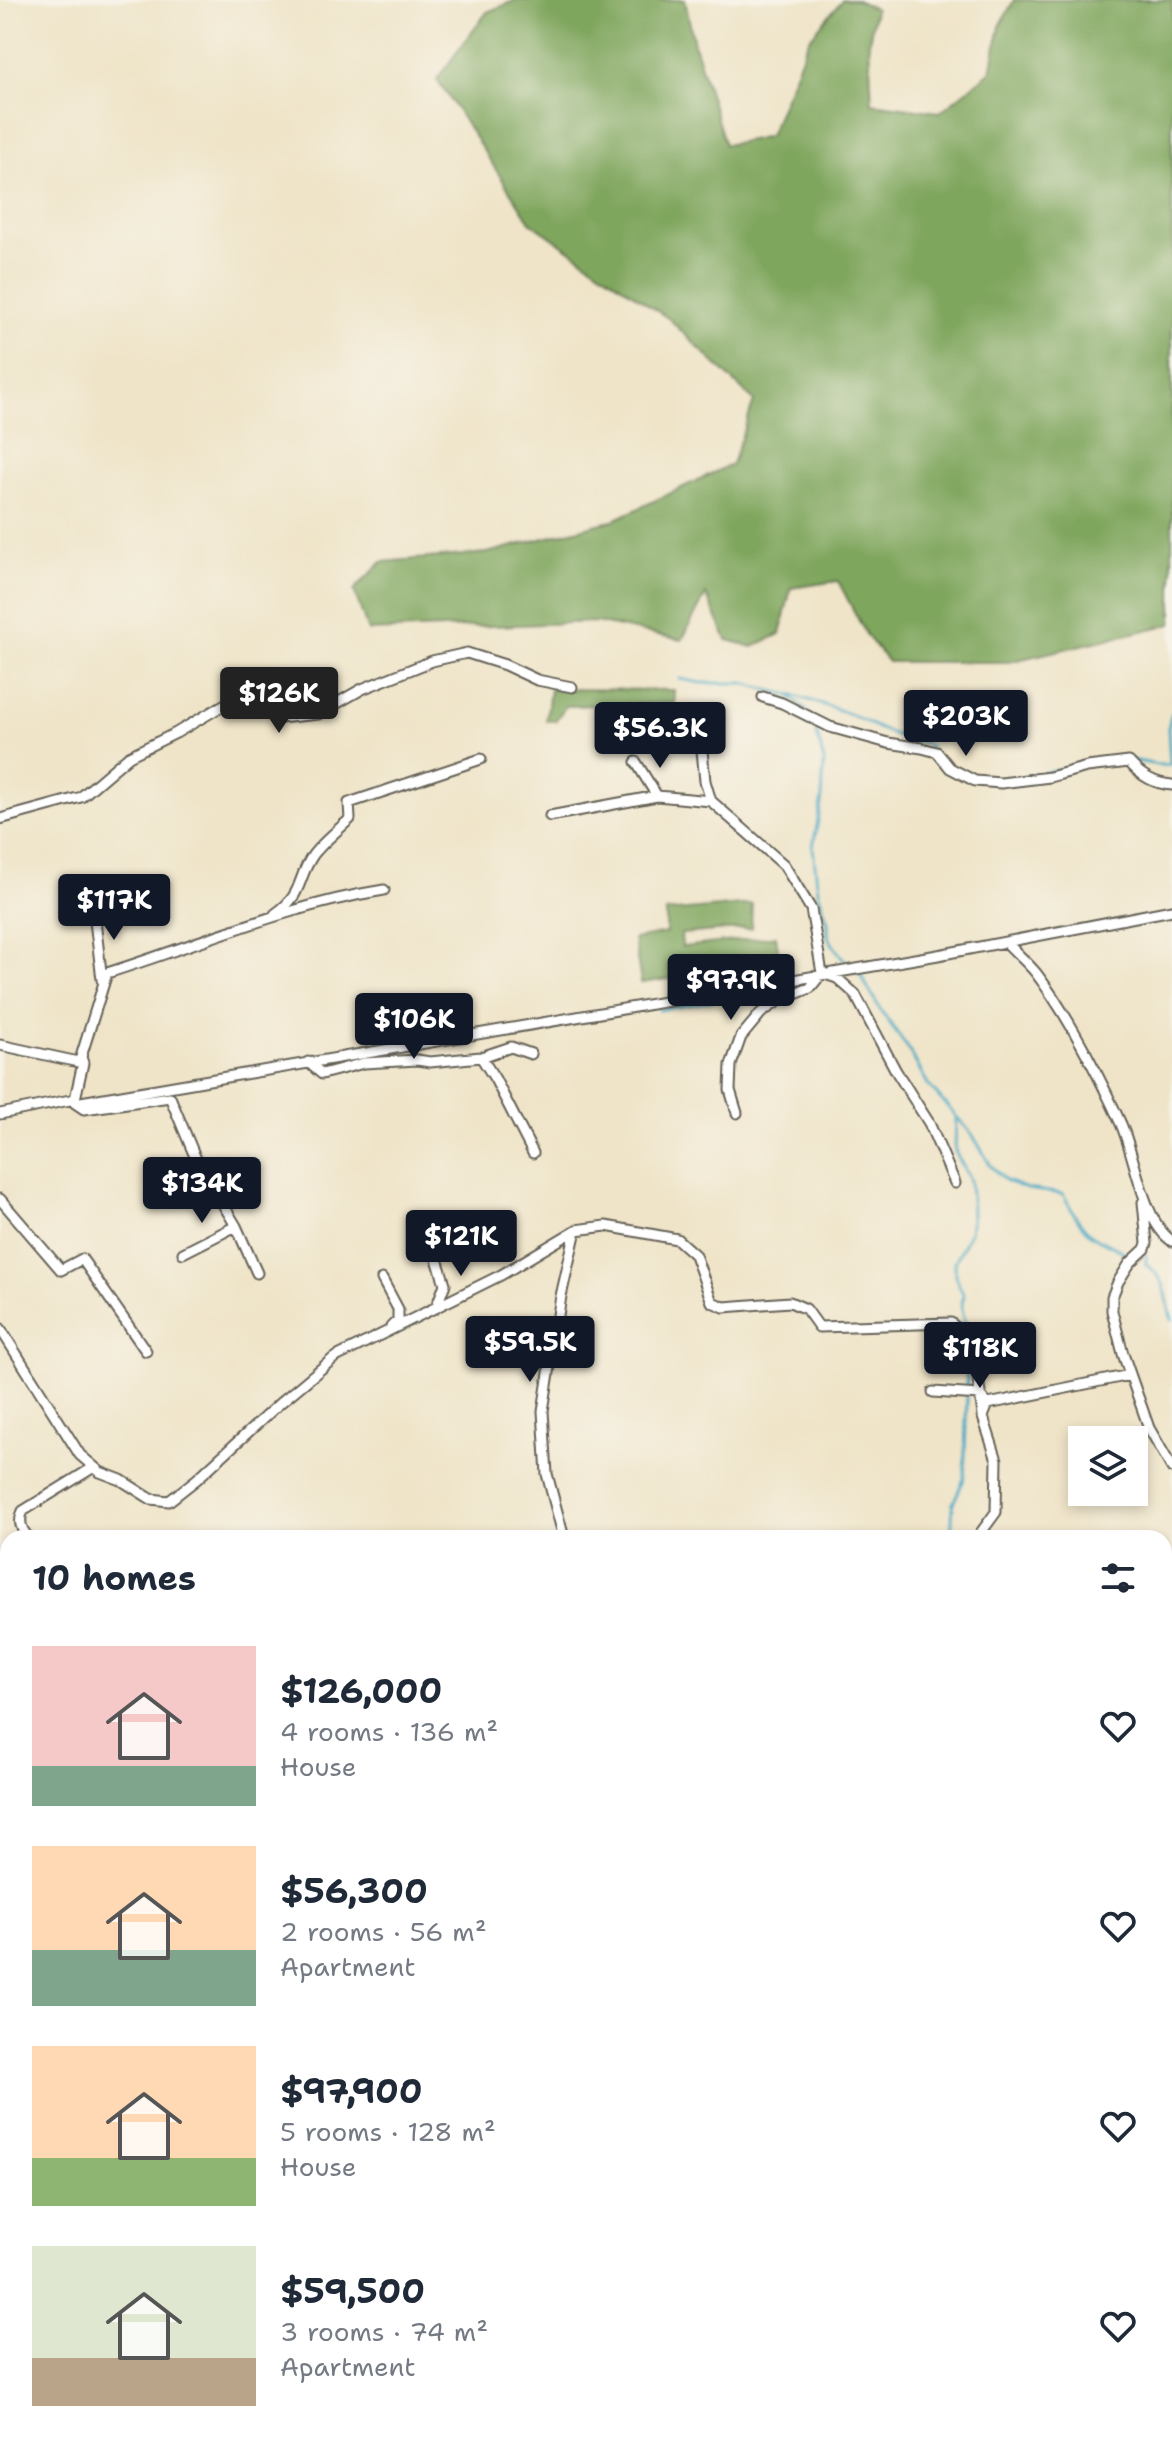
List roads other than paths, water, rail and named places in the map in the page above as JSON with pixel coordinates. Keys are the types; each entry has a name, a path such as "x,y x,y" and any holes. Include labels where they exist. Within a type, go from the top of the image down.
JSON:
{"street":[{"path":"0,819 81,797 129,756 227,703 259,708 280,718 318,714 362,689 432,661 467,653 505,665 537,680 572,687"},
{"path":"763,697 830,727 937,752 950,768 975,781 1001,783 1050,777 1087,767 1129,762 1139,774 1172,785"},
{"path":"700,730 705,781 711,801 784,865 811,909 822,973 810,988 778,1001 761,1013 741,1037 731,1065 730,1090 737,1113"},
{"path":"269,918 296,895 303,873 314,855 350,819 349,803 481,759"},
{"path":"636,762 657,796"},
{"path":"550,816 657,796 711,801"},
{"path":"75,1101 83,1063 81,1057 107,973 269,918 340,897 384,890"},
{"path":"93,904 102,984"},
{"path":"0,1114 1006,942 1172,910"},
{"path":"1006,942 1035,972 1079,1042 1122,1127 1140,1187 1147,1243 1124,1272 1112,1297 1112,1311 1149,1428 1172,1468"},
{"path":"822,973 837,978 855,994 896,1071 929,1123 955,1183"},
{"path":"0,1045 83,1063"},
{"path":"308,1062 322,1074 364,1063 481,1057 511,1047 531,1054"},
{"path":"481,1057 533,1153"},
{"path":"75,1101 84,1109 170,1097 196,1159 236,1226 257,1273"},
{"path":"1140,1187 1164,1236 1172,1241"},
{"path":"0,1199 61,1270 82,1259 146,1351"},
{"path":"183,1253 236,1226"},
{"path":"0,1328 80,1455 100,1472 121,1480 151,1499 169,1501 334,1358 501,1275 576,1230 606,1226 677,1239 695,1255 712,1302 724,1307 790,1302 806,1309 819,1327 951,1323 973,1342 983,1417 997,1460 996,1512 983,1530"},
{"path":"562,1530 547,1474 543,1411 561,1296 576,1230"},
{"path":"436,1308 445,1284 436,1256 441,1239"},
{"path":"382,1279 398,1309 398,1320 385,1332"},
{"path":"988,1404 1130,1375"},
{"path":"933,1392 980,1395 988,1404"},
{"path":"983,1417 988,1404"},
{"path":"23,1530 20,1525 23,1511 94,1467"}],"waterway":[{"path":"680,679 701,683 744,683 772,691"},
{"path":"772,691 825,705 931,747"},
{"path":"790,696 808,712"},
{"path":"1131,760 1170,765 1168,728 1172,713"},
{"path":"814,723 824,761 822,798 813,847 818,891 828,922 828,937 849,963"},
{"path":"1033,775 1064,769"},
{"path":"856,973 859,972 929,1086 972,1134 991,1166 1006,1181 1027,1189 1063,1194 1088,1232 1133,1258"},
{"path":"659,1010 810,983"},
{"path":"956,1118 955,1151 970,1180 972,1213 970,1232 955,1262 955,1276 964,1296 967,1391"},
{"path":"1146,1254 1146,1265 1159,1277 1165,1290 1172,1320"},
{"path":"951,1530 953,1503 964,1479 967,1397"}]}
